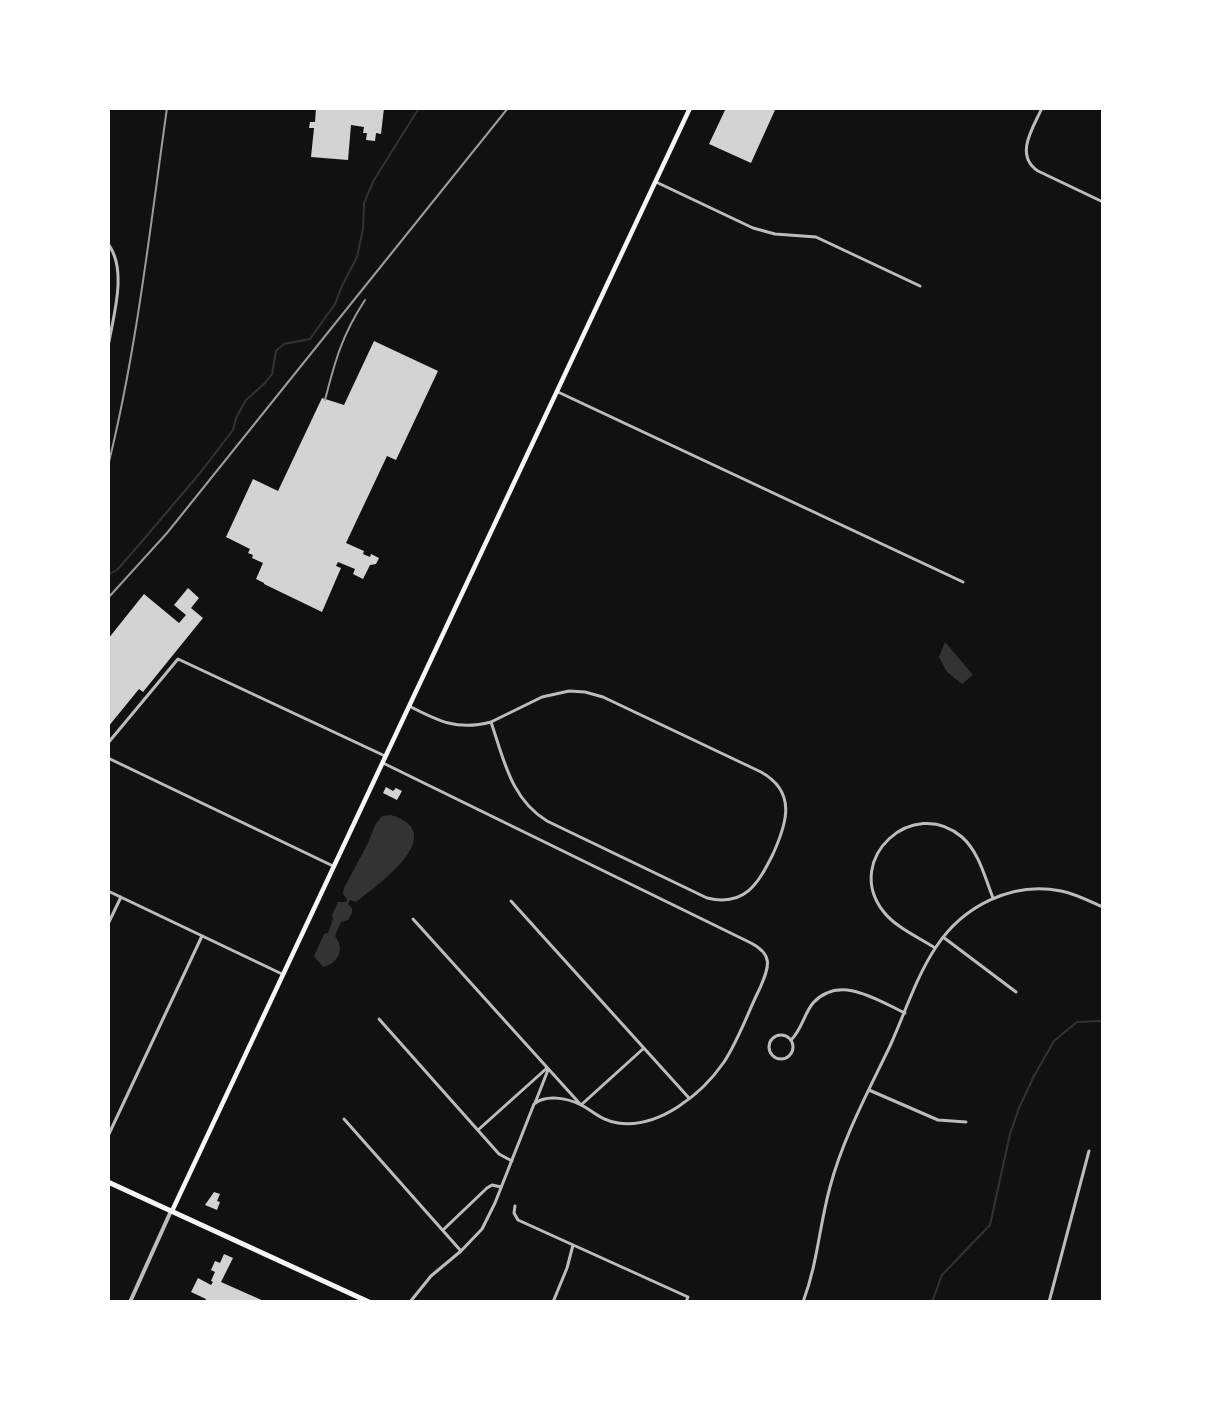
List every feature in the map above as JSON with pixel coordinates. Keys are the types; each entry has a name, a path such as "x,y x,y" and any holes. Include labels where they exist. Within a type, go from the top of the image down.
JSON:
{"main road":[{"path":"172,1211 690,108"},
{"path":"108,1182 369,1302"}],"street":[{"path":"1042,108 1027,143 1026,154 1031,166 1103,202"},
{"path":"656,182 753,228 775,234 816,237 920,286"},
{"path":"108,244 115,255 119,279 108,347"},
{"path":"558,392 963,582"},
{"path":"108,743 178,659 385,756"},
{"path":"409,706 436,720 454,726 471,726 491,722 552,694 569,691 594,694 767,775 777,784 787,811 785,826 762,877 751,890 730,900 706,898 539,817 515,789 491,722"},
{"path":"108,758 333,866"},
{"path":"382,762 762,950 768,962 767,972 732,1048 716,1072 689,1098 669,1112 645,1120 626,1123 600,1118 581,1105 414,919"},
{"path":"935,948 892,921 874,896 873,865 883,845 894,834 907,827 928,824 941,826 956,833 972,848 993,898"},
{"path":"803,1302 815,1266 836,1165 935,948 943,937 969,911 993,898 1022,891 1049,889 1074,895 1103,907"},
{"path":"108,891 282,974"},
{"path":"108,924 121,897"},
{"path":"511,901 689,1098"},
{"path":"108,1136 202,936"},
{"path":"943,937 1016,992"},
{"path":"791,1040 799,1032 813,1004 824,994 832,991 854,990 905,1013"},
{"path":"379,1019 500,1154 512,1161"},
{"path":"781,1035 791,1040 792,1051 787,1057 780,1059 773,1055 770,1044 774,1037 781,1035"},
{"path":"581,1105 644,1048"},
{"path":"410,1302 431,1276 461,1251 482,1229 489,1217 548,1069"},
{"path":"478,1130 548,1069"},
{"path":"869,1090 938,1120 966,1122"},
{"path":"534,1104 547,1097 581,1105"},
{"path":"344,1119 461,1251"},
{"path":"1049,1302 1089,1151"},
{"path":"443,1230 487,1188 492,1185 501,1187"},
{"path":"516,1206 514,1213 518,1220 688,1297 686,1302"},
{"path":"130,1302 172,1211"},
{"path":"553,1302 567,1268 573,1245"}],"shaded area":[{"path":"945,642 973,675 962,684 947,672 939,657"},
{"path":"391,815 408,823 414,834 412,846 393,872 356,902 350,900 348,904 352,908 352,913 348,920 341,922 335,936 340,946 339,955 329,965 323,967 314,956 324,934 328,933 338,902 346,902 347,899 343,894 344,888 375,825 382,816"}],"building":[{"path":"316,108 384,108 381,134 376,133 375,141 366,140 367,133 363,133 364,127 351,125 348,160 311,157 314,128 309,128 310,122 315,122"},
{"path":"726,108 775,110 751,163 709,144"},
{"path":"374,341 438,371 396,460 387,456 346,543 364,551 363,554 370,557 371,554 379,558 376,564 370,565 363,579 353,574 355,569 338,562 336,566 341,568 322,612 256,579 263,563 252,558 253,555 248,553 250,549 226,537 253,479 278,491 322,398 344,405"},
{"path":"188,588 199,598 191,608 203,618 143,692 139,689 108,727 108,639 144,594 179,623 186,615 174,605"},
{"path":"386,787 393,791 396,788 402,791 397,800 383,793"},
{"path":"214,1192 220,1194 217,1210 205,1205"},
{"path":"224,1254 233,1258 221,1282 266,1302 205,1302 206,1299 191,1292 198,1278 211,1285 215,1272 211,1270 215,1261 220,1263"}],"waterway":[{"path":"108,575 117,570 138,546 233,430 236,418 246,400 272,374 276,351 284,344 310,339 335,304 357,257 363,229 364,203 374,180 419,108"},
{"path":"932,1302 942,1275 990,1225 1010,1134 1019,1108 1054,1041 1077,1022 1103,1021"}],"railway":[{"path":"108,466 135,333 167,108"},
{"path":"108,598 167,533 508,108"},
{"path":"325,400 340,348 365,300"}]}
